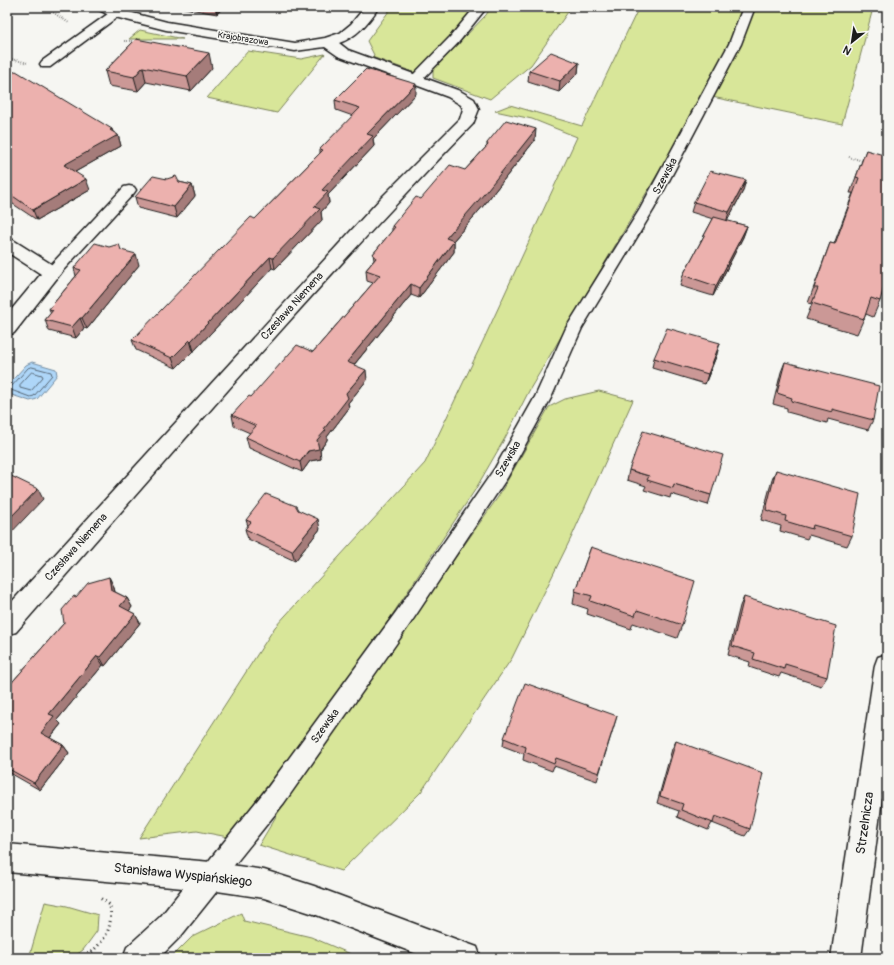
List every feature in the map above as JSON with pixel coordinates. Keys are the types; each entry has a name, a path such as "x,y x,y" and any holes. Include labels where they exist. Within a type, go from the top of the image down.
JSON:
{"street":[{"name":"Krajobrazowa","path":"110,10 166,26 289,46 309,46 328,42 345,36 356,28 372,7"},
{"name":"Czesława Niemena","path":"7,624 234,370 387,202 467,121 471,109 468,102 454,94 343,53 328,42"},
{"path":"7,244 52,273 7,328"},
{"name":"Strzelnicza","path":"846,958 887,665"},
{"name":"Stanisława Wyspiańskiego","path":"7,858 211,876 264,884 314,900 466,958"},
{"path":"138,958 171,926 211,876"}],"lane":[{"path":"415,80 454,40 481,7"},
{"name":"Szewska","path":"211,876 276,795 403,618 501,473 543,398 574,328 647,209 704,103 735,44 750,7"},
{"path":"46,64 110,10"},
{"path":"52,273 129,190"}],"path":[{"path":"45,7 55,15 72,24"},
{"path":"849,157 864,161"},
{"path":"85,958 104,941 109,932 112,916 110,905 101,898 94,897"}],"green space":[{"path":"392,7 475,7 462,24 416,73 372,57 374,55 367,41"},
{"path":"491,7 561,7 570,9 531,65 490,99 433,78 433,70 486,15"},
{"path":"639,7 745,7 730,44 673,148 530,389 505,438 475,490 353,674 228,837 197,831 139,838 275,627 425,463 577,137 532,119 495,111 510,105 582,126"},
{"path":"752,7 846,7 872,12 842,124 712,97"},
{"path":"140,30 183,39 129,39"},
{"path":"248,51 301,59 325,54 277,113 207,98"},
{"path":"599,391 633,400 572,536 512,658 421,792 341,871 259,845 291,791 498,497 549,407 565,399"},
{"path":"45,902 67,906 98,915 97,931 83,950 72,958 29,958"},
{"path":"241,913 244,921 311,937 360,958 171,958 192,937"}],"water":[{"path":"32,362 56,369 57,375 37,399 30,401 9,394 7,386 26,365"}],"building":[{"path":"136,39 209,53 187,76 143,67 134,77 105,71"},
{"path":"551,52 579,63 560,81 529,71"},
{"path":"366,69 416,84 367,134 373,136 322,190 328,192 314,207 320,209 273,258 270,257 191,341 190,340 172,358 132,340 251,217 255,219 323,150 320,149 360,108 335,100"},
{"path":"16,71 112,129 110,130 118,135 64,165 86,179 33,210 7,192 7,76"},
{"path":"506,120 536,129 484,194 446,238 454,241 419,288 411,284 347,362 366,370 346,393 348,398 324,429 326,430 317,440 319,449 308,451 300,462 246,437 256,426 232,415 249,396 251,397 297,345 313,352 380,275 366,270 376,258 373,254 395,227 392,226 416,197 421,199 450,165 465,170 488,145 487,143"},
{"path":"866,150 887,156 887,276 880,301 871,298 864,319 812,303 818,288 814,288 830,243 835,244 859,178 856,177"},
{"path":"710,171 746,180 729,212 694,202"},
{"path":"153,176 167,179 176,176 179,182 192,185 174,207 135,197"},
{"path":"714,217 747,226 716,286 683,275"},
{"path":"95,243 109,247 119,244 121,250 136,254 82,318 80,318 72,327 45,320 53,310 49,309 81,270 74,268"},
{"path":"667,328 720,343 708,374 654,358"},
{"path":"785,362 879,386 873,420 832,409 832,412 791,401 792,398 777,393"},
{"path":"643,431 723,455 711,495 674,484 673,488 647,480 649,476 629,470"},
{"path":"776,470 860,494 852,536 813,525 812,529 785,521 786,516 766,510"},
{"path":"7,474 38,489 7,521"},
{"path":"266,494 296,506 298,510 318,519 292,551 245,529 251,522 246,520"},
{"path":"591,547 695,581 682,625 637,610 635,616 590,601 592,596 575,591"},
{"path":"109,577 111,590 127,598 120,606 135,614 100,657 97,656 49,714 54,716 41,733 63,745 34,783 7,768 7,688 64,623 62,610 74,596 76,597 88,583"},
{"path":"744,597 836,626 827,677 785,664 784,669 753,659 755,653 732,646"},
{"path":"525,683 617,716 599,773 556,758 554,764 525,752 526,747 504,738"},
{"path":"676,741 763,773 750,829 715,816 713,823 681,810 683,804 660,796"}]}
